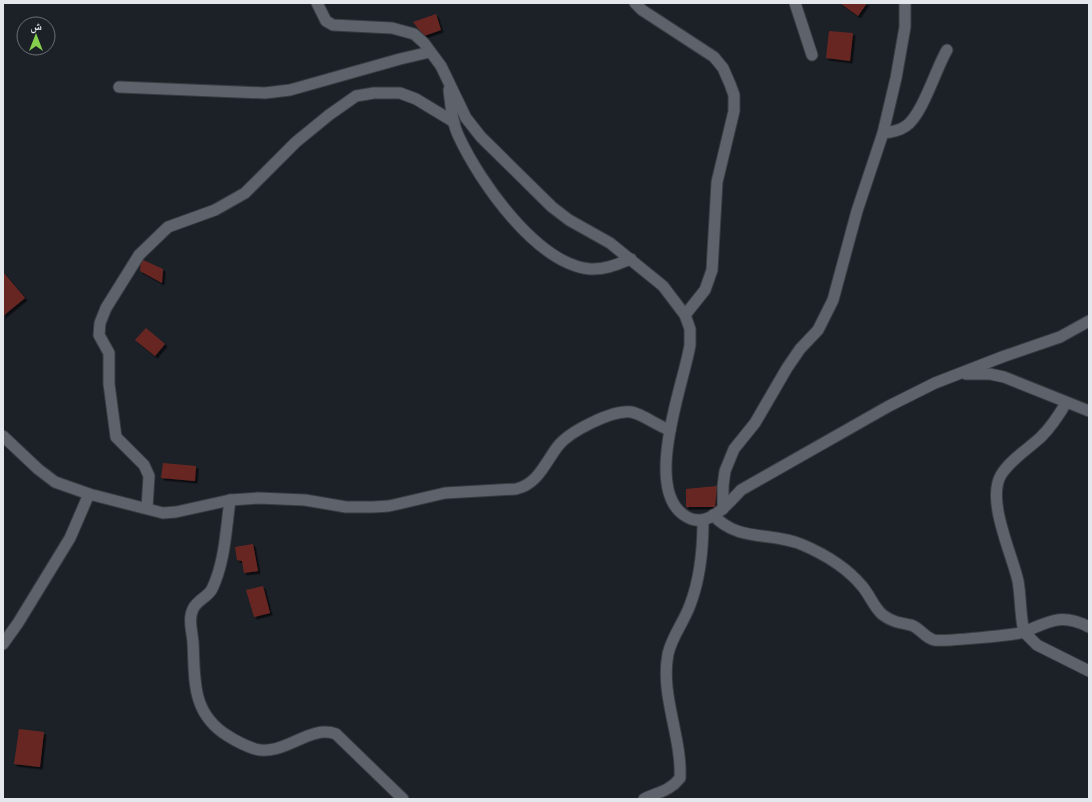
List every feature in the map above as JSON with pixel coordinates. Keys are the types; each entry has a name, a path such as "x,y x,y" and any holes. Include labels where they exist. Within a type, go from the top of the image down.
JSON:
{"street":[{"path":"317,3 326,21 333,25 341,27 383,27 404,30 414,34 424,43 441,66 466,118 480,137 538,195 569,220 610,243 631,259 662,286 685,315 690,329 690,345 666,449 666,467 669,492 679,512 696,521 708,518 723,509 741,490 889,406 953,375 1060,337 1089,321"},
{"path":"635,3 642,10 714,58 723,68 734,95 734,111 717,182 712,270 705,290 685,315"},
{"path":"795,3 812,56"},
{"path":"723,509 723,486 725,471 734,449 755,423 791,362 818,330 833,300 857,210 883,133 896,78 905,27 905,3"},
{"path":"883,133 897,131 908,126 924,98 947,50"},
{"path":"120,87 264,93 290,90 430,52"},
{"path":"448,83 454,122 459,136 469,156 498,201 515,222 551,253 564,261 591,269 613,266 631,259"},
{"path":"147,508 149,476 144,465 116,437 109,384 108,353 99,335 100,323 106,308 138,255 168,227 216,210 245,193 296,142 329,115 356,96 374,93 400,93 416,99 454,122"},
{"path":"953,375 978,373 1004,377 1089,411"},
{"path":"1066,403 1059,416 1046,431 1000,476 996,487 997,504 1018,581 1020,610 1024,632 1037,645 1089,671"},
{"path":"3,436 47,477 59,483 89,494 170,513 230,500 298,499 346,506 373,507 389,506 445,493 516,489 532,483 559,445 567,438 612,413 627,412 640,414 654,424 670,430"},
{"path":"3,644 18,623 70,538 89,494"},
{"path":"230,500 226,533 216,578 211,591 200,600 193,609 190,621 193,641 193,673 198,700 205,716 216,729 233,739 254,749 267,751 282,748 324,732 336,734 404,799"},
{"path":"708,518 730,529 801,544 838,565 862,585 881,614 889,619 913,626 936,641 1024,632 1061,618 1071,619 1089,627"},
{"path":"644,799 665,792 675,785 680,778 680,760 667,674 668,655 673,638 691,603 708,518"}],"building":[{"path":"840,3 867,3 858,16"},
{"path":"436,14 441,30 424,36 413,22"},
{"path":"829,31 853,33 850,61 826,58"},
{"path":"141,259 163,269 162,283 140,271"},
{"path":"3,272 25,298 3,316"},
{"path":"146,328 165,344 155,356 135,340"},
{"path":"163,463 196,466 195,481 161,478"},
{"path":"717,486 715,507 686,507 686,489"},
{"path":"253,544 258,571 244,573 242,561 237,560 235,547"},
{"path":"263,586 270,613 254,617 246,590"},
{"path":"19,729 44,732 40,767 14,764"}]}
